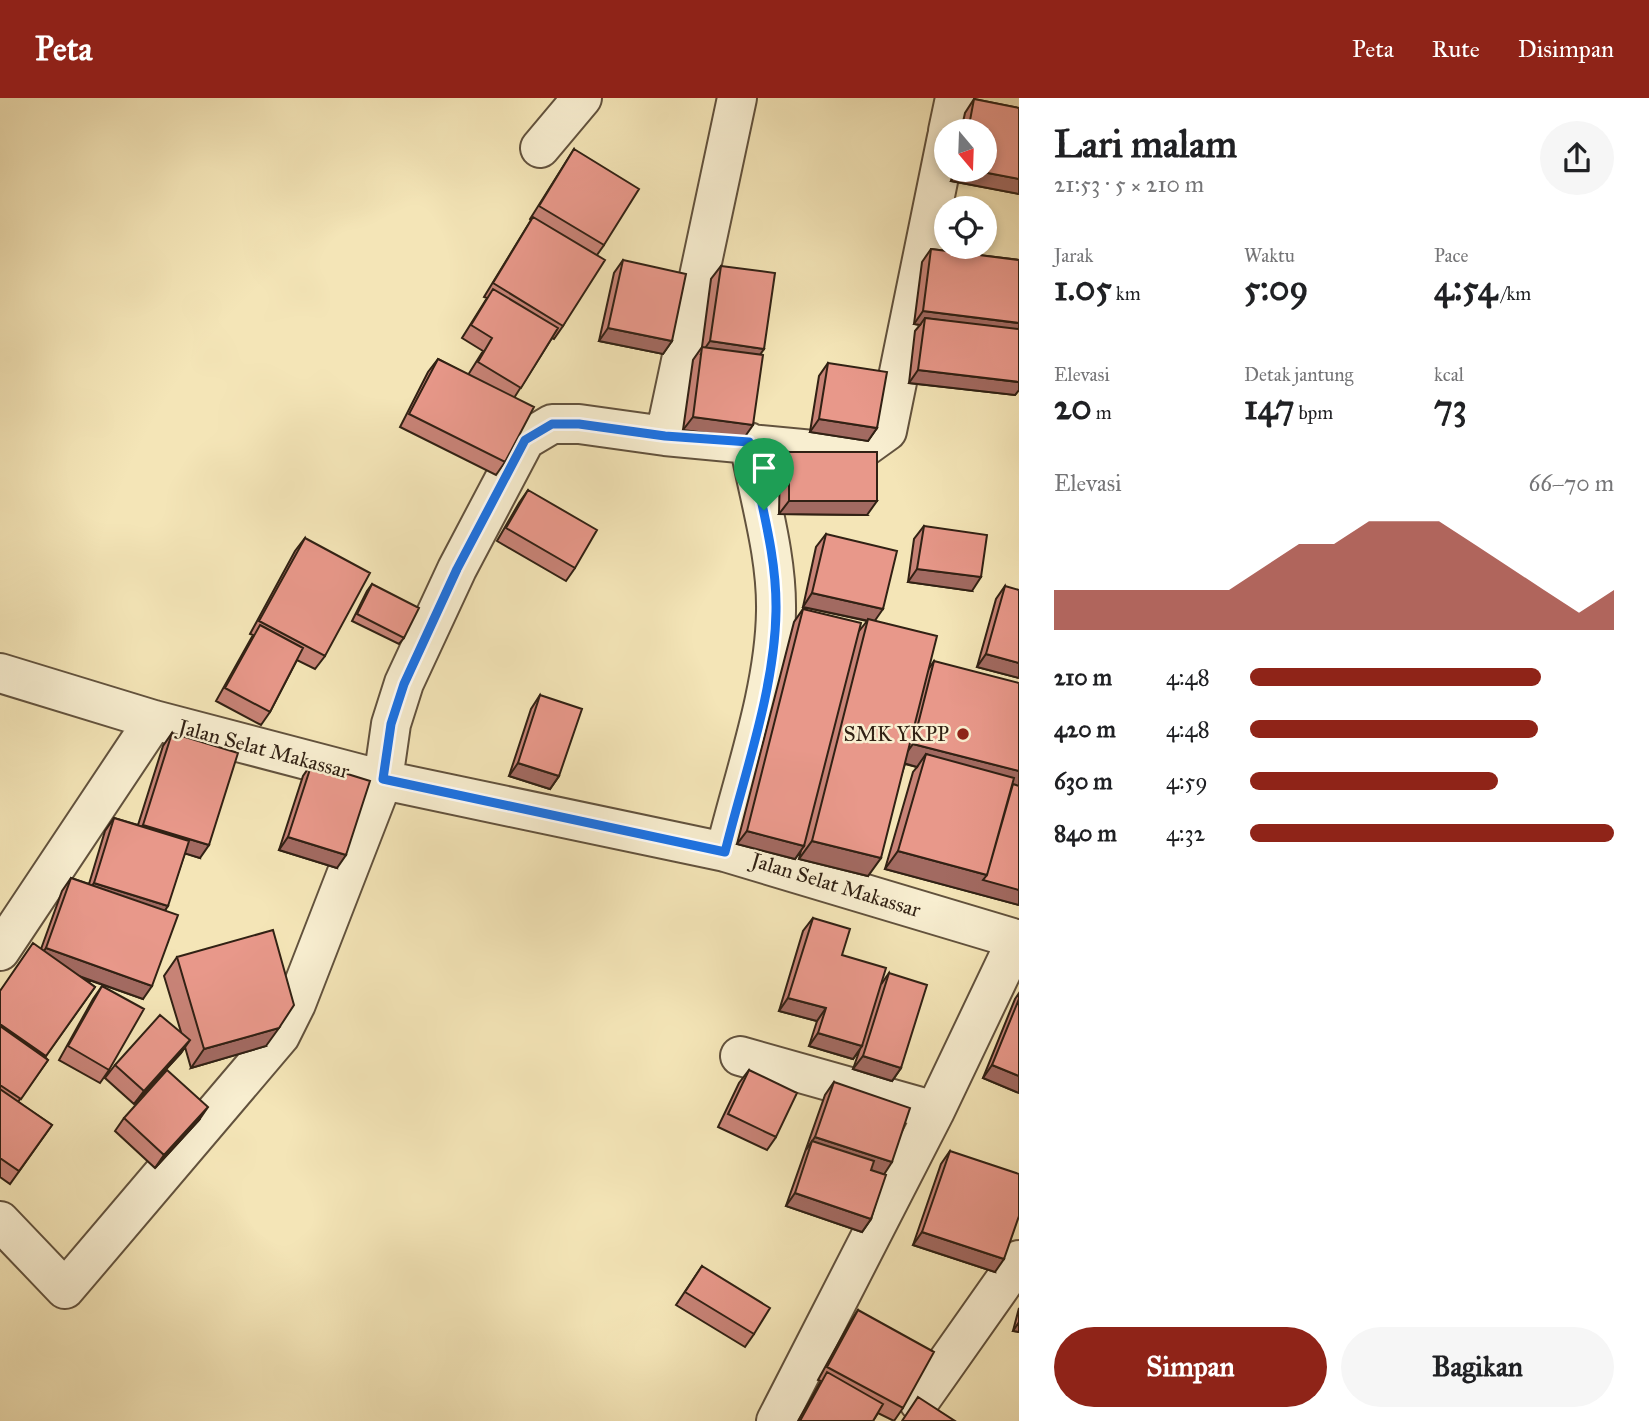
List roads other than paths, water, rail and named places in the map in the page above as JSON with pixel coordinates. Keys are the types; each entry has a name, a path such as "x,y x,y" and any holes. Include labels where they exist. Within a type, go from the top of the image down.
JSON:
{"street":[{"path":"540,148 583,98"},
{"path":"665,436 737,98"},
{"path":"951,119 955,98"},
{"path":"0,1222 65,1289 280,1036 296,1004 383,779 391,724 404,684 457,569 525,440 552,424 579,424 665,436 855,454 887,431 938,182"},
{"path":"725,852 770,672 776,610 770,543 749,442"},
{"name":"Jalan Selat Makassar","path":"0,673 154,720 383,779 725,852 1018,939"},
{"path":"0,951 154,720"},
{"path":"776,1421 935,1111 1018,939"},
{"path":"740,1056 935,1111"},
{"path":"919,1402 1019,1261"}],"place":[{"name":"SMK YKPP","path":"963,734"}]}
